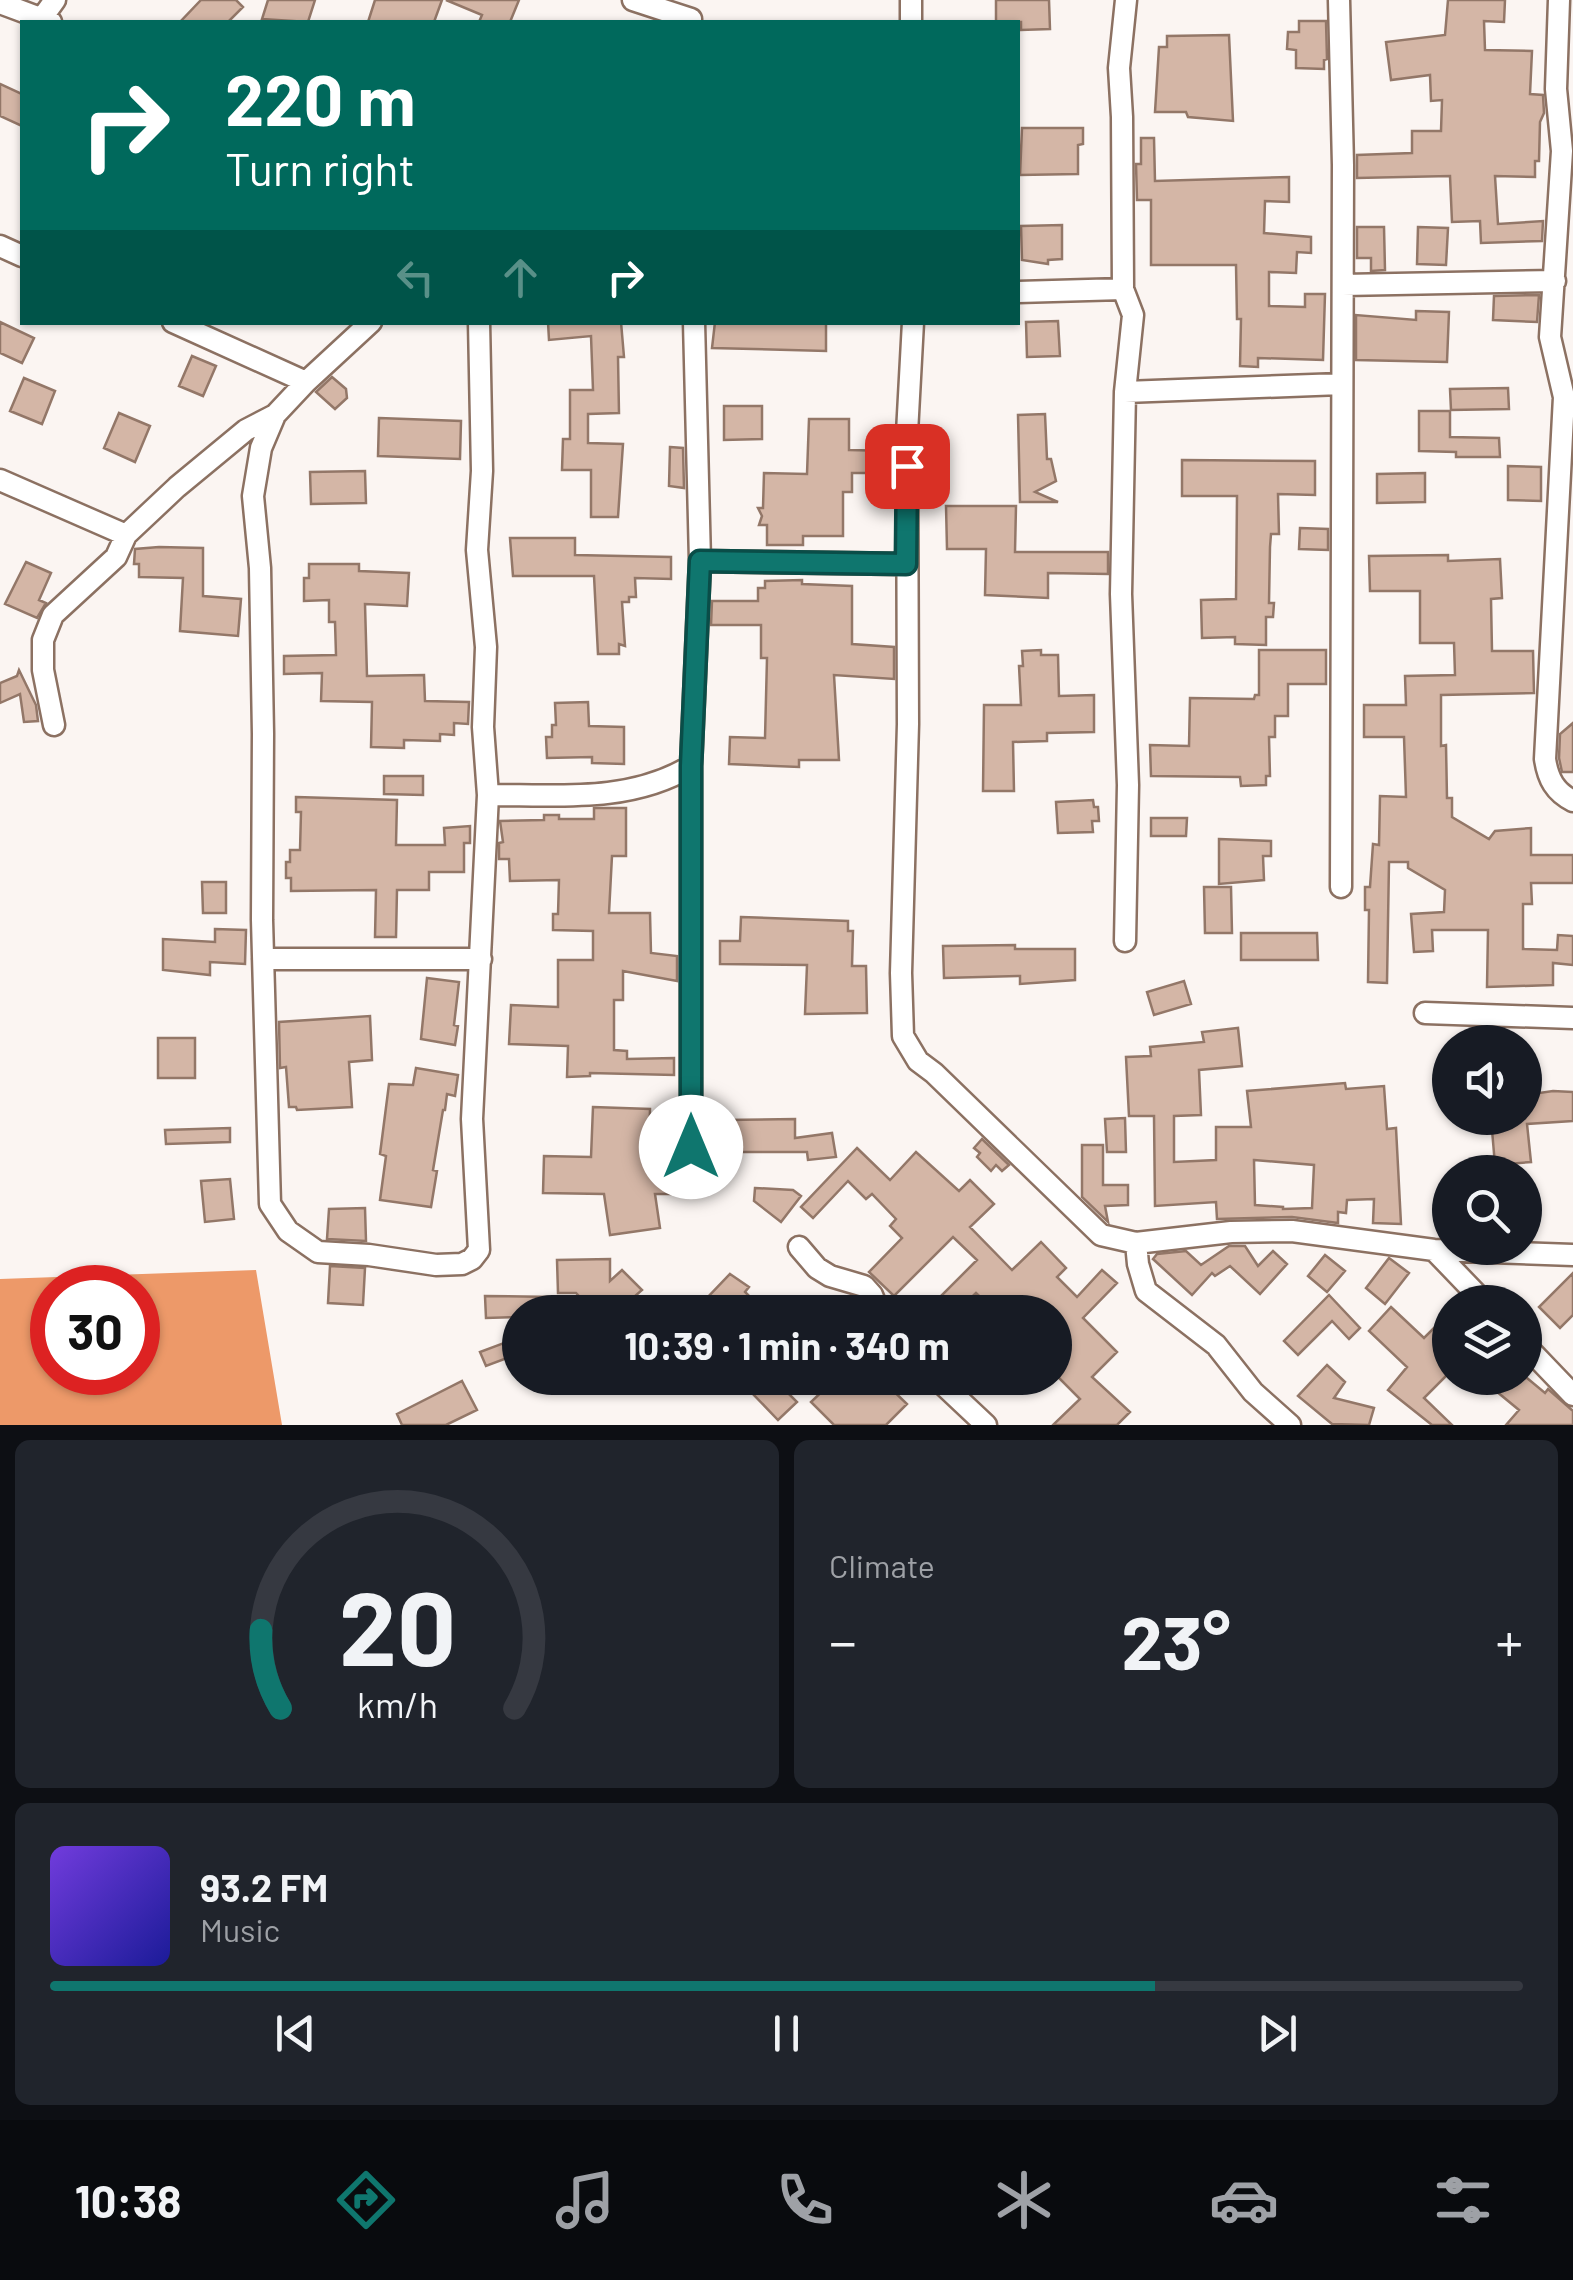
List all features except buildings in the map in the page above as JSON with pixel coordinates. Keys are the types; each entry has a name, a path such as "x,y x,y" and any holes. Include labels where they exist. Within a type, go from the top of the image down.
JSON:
{"street":[{"path":"0,4 47,20 55,0"},
{"path":"634,0 691,19"},
{"path":"1125,941 1128,785 1121,594 1125,392 1133,315 1122,289 1122,117 1118,68 1126,0"},
{"path":"1339,0 1343,285 1341,886"},
{"path":"1560,0 1556,89 1568,149 1550,337 1568,398 1545,759 1550,781 1558,792 1573,801"},
{"path":"1343,285 1555,280"},
{"path":"1020,292 1122,289"},
{"path":"181,325 306,382"},
{"path":"54,725 43,670 46,626 64,604 116,557 126,535 246,430 275,415 368,325"},
{"path":"275,415 261,448 253,496 260,587 263,959 270,1204 288,1231 318,1252 436,1265 462,1264 472,1260 479,1250 472,1119 488,795 483,727 486,647 478,550 482,470 479,325"},
{"path":"691,1185 691,766 700,561 694,325"},
{"path":"917,327 907,434 903,1036 918,1061 1101,1235 1136,1243 1231,1232 1292,1231 1432,1250"},
{"path":"1125,392 1340,384"},
{"path":"0,480 126,535"},
{"path":"700,561 906,564"},
{"path":"488,795 616,794 652,785 691,766"},
{"path":"263,959 481,959"},
{"path":"1425,1013 1573,1018"},
{"path":"1136,1243 1146,1291 1216,1345 1253,1392 1290,1425"},
{"path":"799,1246 817,1268 864,1286 872,1295"},
{"path":"1542,1255 1573,1256"},
{"path":"1448,1265 1468,1285"},
{"path":"1542,1363 1573,1395"},
{"path":"954,1395 986,1425"}],"shaded area":[{"path":"256,1270 282,1425 0,1425 0,1279 30,1278 30,1395 160,1395 160,1273"}],"route":[{"path":"691,1147 691,766 700,561 906,564 907,466"}]}
